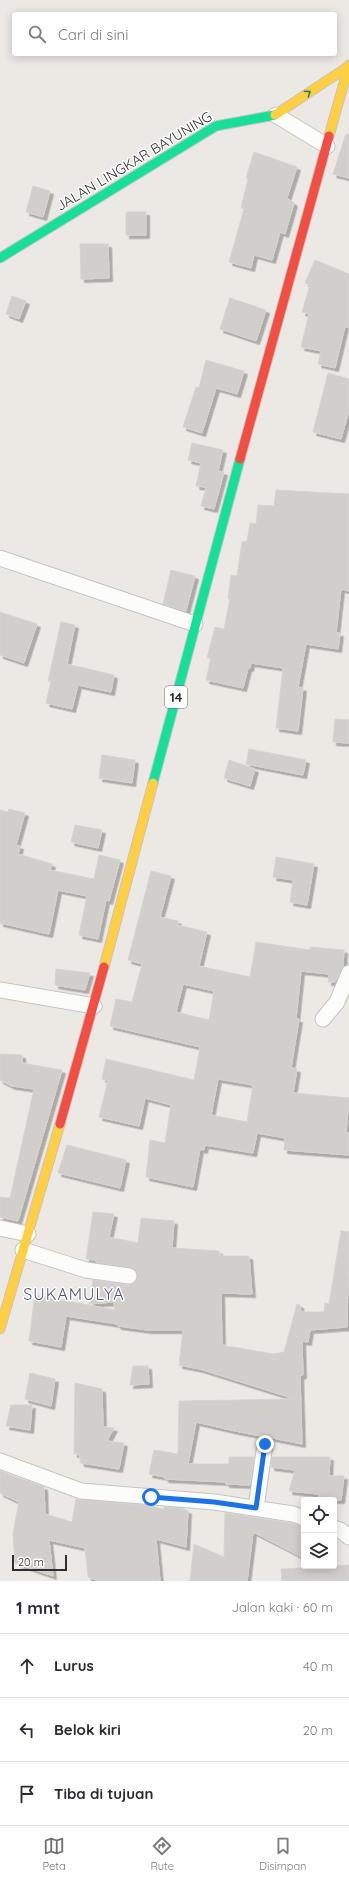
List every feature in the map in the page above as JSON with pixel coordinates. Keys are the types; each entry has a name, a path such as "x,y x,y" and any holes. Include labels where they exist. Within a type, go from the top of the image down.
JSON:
{"main road":[{"name":"JALAN LINGKAR BAYUNING","path":"0,258 216,126 276,115 349,66"},
{"name":"14","path":"0,1329 94,1006 195,624 349,66"}],"street":[{"path":"276,115 327,146"},
{"path":"0,558 195,624"},
{"path":"323,1018 337,1002 349,973"},
{"path":"0,990 94,1006"},
{"path":"0,1228 28,1234"},
{"path":"23,1250 86,1270 129,1276"},
{"path":"256,1508 265,1444"},
{"path":"0,1461 81,1491 214,1502 293,1514 301,1517"},
{"path":"337,1529 349,1537"}],"building":[{"path":"346,134 349,135 349,178 333,174"},
{"path":"254,152 297,167 287,198 294,203 285,234 280,232 272,260 254,255 251,268 229,262 244,209 241,208 248,179 246,178"},
{"path":"33,186 50,191 43,217 26,212"},
{"path":"126,212 146,212 146,235 126,235"},
{"path":"80,244 108,244 109,278 81,279"},
{"path":"315,260 349,274 349,328 345,326 335,368 318,364 321,351 301,347 309,314 302,312 310,285 305,283"},
{"path":"12,296 26,301 19,319 6,314"},
{"path":"230,298 266,310 256,341 220,329"},
{"path":"206,360 244,371 237,394 216,388 202,433 183,427 196,387 199,388"},
{"path":"328,373 349,379 349,410 341,439 313,432"},
{"path":"192,443 223,450 218,471 224,472 214,509 201,506 206,487 196,486 201,463 188,460"},
{"path":"276,490 349,494 349,591 341,589 336,633 340,633 338,649 306,644 298,687 303,688 298,731 276,728 283,668 251,663 250,668 248,668 243,688 206,680 211,658 207,658 215,627 224,629 230,599 228,599 231,575 237,576 242,542 247,541 250,523 256,524 258,505 274,506"},
{"path":"171,570 195,576 186,611 163,604"},
{"path":"0,612 37,624 24,663 0,655"},
{"path":"61,622 75,625 67,664 114,675 111,692 78,685 72,709 46,703 51,681 48,681"},
{"path":"335,719 349,720 349,743 333,742"},
{"path":"249,749 306,760 303,775 246,764"},
{"path":"102,755 135,760 132,783 99,778"},
{"path":"229,760 255,769 250,786 224,778"},
{"path":"9,809 25,813 16,845 20,846 18,854 52,864 50,870 94,879 99,855 120,860 109,901 106,900 98,939 79,935 87,896 58,890 49,934 0,923 0,810 8,812"},
{"path":"75,825 102,830 98,848 71,842"},
{"path":"276,857 314,864 307,905 290,902 293,880 273,877"},
{"path":"151,871 171,876 160,917 178,921 177,925 207,932 199,966 250,977 256,942 310,950 310,947 344,950 343,966 335,982 328,982 329,974 301,971 296,1019 299,1019 291,1068 297,1069 293,1093 349,1098 346,1133 349,1133 349,1155 284,1150 285,1138 257,1133 253,1153 205,1145 204,1150 200,1149 193,1187 146,1177 150,1140 165,1143 171,1105 145,1098 139,1126 99,1117 108,1080 102,1079 106,1059 194,1080 200,1047 110,1026 116,999 132,1002 142,964 128,960","holes":["183,984 214,991 209,1020 176,1012","218,1079 253,1085 247,1122 211,1115"]},
{"path":"56,969 90,973 85,990 55,985"},
{"path":"0,1054 22,1055 22,1063 62,1070 18,1221 0,1217 0,1197 10,1198 34,1089 12,1086 0,1080"},
{"path":"67,1145 126,1160 120,1188 58,1173"},
{"path":"93,1212 114,1214 109,1237 138,1243 141,1218 174,1221 172,1248 219,1251 220,1256 249,1256 252,1294 221,1293 222,1345 273,1354 284,1352 297,1304 300,1305 301,1312 324,1312 325,1303 329,1304 341,1231 349,1232 347,1327 310,1330 308,1342 302,1341 303,1375 300,1376 302,1444 272,1438 267,1435 261,1436 196,1422 188,1464 229,1464 229,1457 254,1457 250,1485 226,1484 226,1482 165,1479 165,1477 149,1474 154,1450 178,1454 179,1401 295,1399 200,1369 179,1365 183,1330 148,1330 66,1316 61,1347 29,1341 35,1295 115,1310 114,1302 89,1304 93,1280 128,1285 136,1281 137,1273 134,1269 86,1259"},
{"path":"133,1366 148,1366 149,1384 130,1385"},
{"path":"30,1373 55,1379 51,1406 25,1399"},
{"path":"75,1383 102,1389 103,1427 114,1428 107,1441 124,1443 119,1469 81,1463 79,1454 74,1454"},
{"path":"11,1405 32,1405 30,1430 6,1426"},
{"path":"272,1457 330,1457 329,1476 344,1476 341,1500 337,1500 337,1497 319,1497 318,1494 289,1491 295,1470 271,1467"},
{"path":"0,1471 44,1487 45,1514 72,1522 76,1499 152,1506 164,1510 164,1507 181,1508 188,1511 186,1547 156,1539 160,1581 99,1581 88,1577 85,1548 49,1540 53,1576 15,1563 13,1533 19,1502 0,1493"},
{"path":"225,1513 291,1523 300,1526 301,1556 253,1532 247,1581 190,1581 194,1544 224,1557"},
{"path":"349,1565 349,1581 282,1581 281,1569 337,1569 337,1566"}],"traffic: fast":[{"path":"0,258 216,126 275,115"},
{"path":"153,783 240,459"}],"traffic: slow":[{"path":"329,136 349,65"},
{"path":"275,115 349,66"},
{"path":"104,967 153,783"},
{"path":"0,1329 60,1124"}],"traffic: jam":[{"path":"240,459 329,136"},
{"path":"60,1124 104,967"}],"district":[{"name":"SUKAMULYA","path":"74,1294"}],"route":[{"path":"151,1497 214,1502 256,1508 265,1444"}]}
